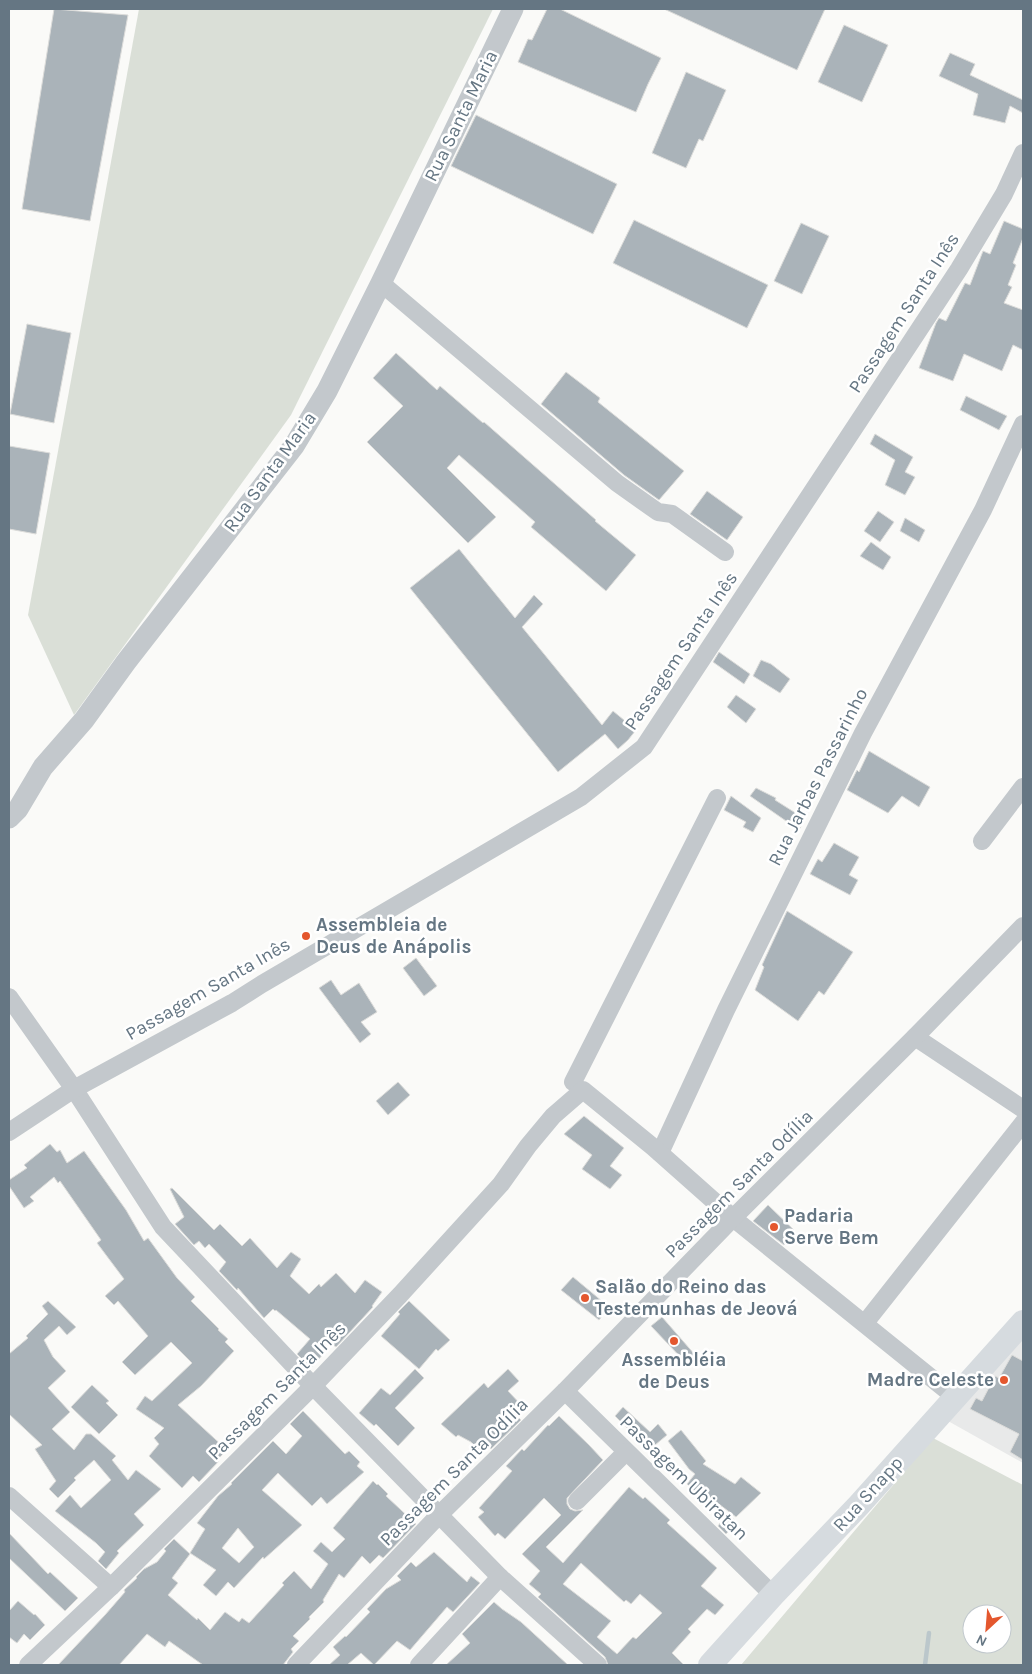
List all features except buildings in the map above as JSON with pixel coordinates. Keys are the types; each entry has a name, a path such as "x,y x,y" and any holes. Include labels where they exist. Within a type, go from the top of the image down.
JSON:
{"main road":[{"name":"Rua Snapp","path":"710,1665 773,1595 859,1506 1023,1322"}],"street":[{"name":"Rua Santa Maria","path":"9,818 18,809 43,768 84,720 294,446 327,391 513,9"},
{"name":"Passagem Santa Inês","path":"9,1132 74,1089 232,1003 581,798 644,747 959,269 1004,194 1023,153"},
{"path":"381,283 617,483 658,512 672,514 725,552"},
{"name":"Rua Jarbas Passarinho","path":"660,1152 726,1010 858,742 982,510 1023,424"},
{"path":"982,841 1023,787"},
{"name":"Passagem Santa Inês","path":"28,1665 111,1587 313,1386 400,1295 501,1184 528,1146 578,1086 717,798"},
{"name":"Passagem Santa Odília","path":"296,1665 440,1514 565,1391 733,1218 915,1037 1023,926"},
{"path":"9,997 74,1089 163,1227 313,1386 500,1576 598,1665"},
{"path":"915,1037 1023,1109"},
{"path":"578,1086 660,1152 733,1218 955,1397"},
{"path":"864,1324 1023,1123"},
{"name":"Passagem Ubiratan","path":"565,1391 773,1595"},
{"path":"577,1501 626,1452"},
{"path":"9,1496 111,1587"},
{"path":"419,1665 500,1576"}],"shaded area":[{"path":"139,9 493,9 291,415 74,715 28,615"},
{"name":"Madre Celeste","path":"1023,1339 1023,1463 948,1421"},
{"path":"933,1438 1023,1485 1023,1665 741,1665"}],"waterway":[{"path":"925,1665 929,1633"}],"place":[{"name":"Assembleia de Deus de Anápolis","path":"306,936"},
{"name":"Padaria Serve Bem","path":"774,1227"},
{"name":"Salão do Reino das Testemunhas de Jeová","path":"585,1298"},
{"name":"Assembléia de Deus","path":"674,1341"},
{"name":"Madre Celeste","path":"1004,1380"}]}
